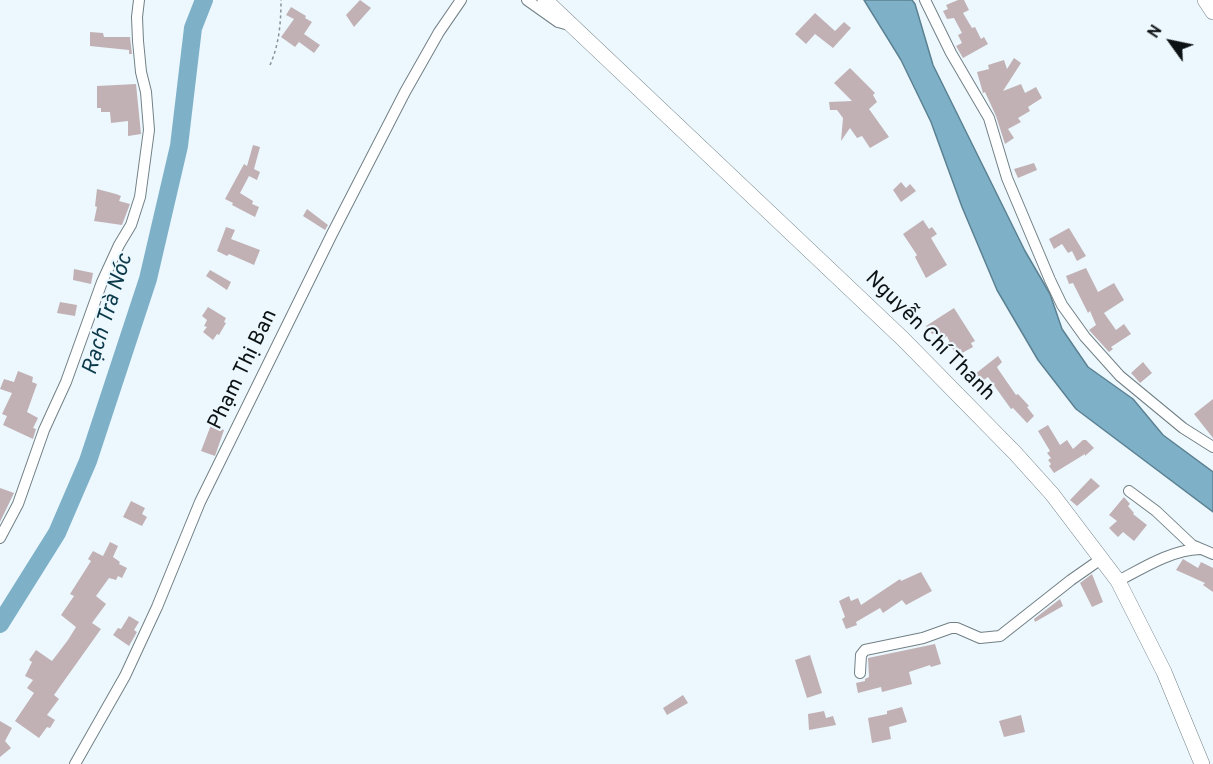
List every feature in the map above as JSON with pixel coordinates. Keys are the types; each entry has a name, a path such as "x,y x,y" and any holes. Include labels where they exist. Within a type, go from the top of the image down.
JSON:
{"main road":[{"name":"Nguyễn Chí Thanh","path":"545,0 903,339 1052,494 1118,581 1164,672 1202,764"},
{"path":"1205,0 1213,12"}],"street":[{"path":"0,538 18,504 44,429 69,376 102,282 116,250 131,225 140,197 149,130 138,41 139,0"},
{"name":"Phạm Thị Ban","path":"75,764 125,676 157,608 200,502 332,234 405,92 439,32 461,0"},
{"path":"527,0 558,22 573,26"},
{"path":"925,0 936,18 951,53 989,118 1007,178 1062,305 1085,337 1120,376 1164,413 1213,447"},
{"path":"1129,491 1156,511 1182,537 1200,549 1213,554"},
{"path":"1118,581 1171,555 1200,549"},
{"path":"860,673 861,655 865,650 923,638 951,628 957,628 980,638 1000,636 1101,559"}],"path":[{"path":"270,65 279,38 280,0"}],"water":[{"path":"864,0 912,0 915,4 933,65 1025,251 1050,294 1062,329 1088,367 1133,399 1163,435 1213,472 1213,512 1076,409 1038,360 997,290 962,207 931,122 901,60"}],"building":[{"path":"360,0 371,8 354,27 346,15"},
{"path":"964,0 969,10 963,13 972,28 975,27 981,39 984,37 988,44 963,58 956,46 962,43 958,35 962,33 954,18 947,19 943,11 948,9 946,5"},
{"path":"291,7 312,22 304,34 320,45 314,53 299,42 295,47 281,37 294,19 286,15"},
{"path":"815,13 835,31 844,22 851,28 833,48 815,34 806,44 795,34"},
{"path":"90,32 103,33 104,37 130,37 132,54 129,54 129,50 90,46"},
{"path":"1014,58 1021,63 1003,91 1021,84 1025,93 1036,87 1042,98 1028,107 1030,111 1018,118 1021,122 1008,129 1014,138 1005,144 996,116 985,92 983,93 977,72 989,69 988,65 1004,60 1007,69"},
{"path":"850,68 875,93 873,95 877,102 869,109 889,137 870,148 862,136 857,138 850,128 841,141 843,118 837,110 830,110 829,102 852,101 834,83"},
{"path":"136,84 141,134 128,136 128,121 111,123 110,112 101,112 101,108 97,108 97,86"},
{"path":"253,145 260,147 254,169 260,172 257,180 249,176 240,193 259,207 255,217 225,199 244,164 247,166"},
{"path":"1034,163 1037,170 1018,178 1014,169"},
{"path":"901,182 906,188 910,184 916,191 901,202 893,190"},
{"path":"97,189 121,196 119,201 130,204 122,225 94,221"},
{"path":"307,209 328,225 325,230 303,216"},
{"path":"923,220 929,229 932,227 937,234 931,238 947,265 926,278 915,257 917,255 903,234"},
{"path":"226,227 235,230 231,239 260,250 254,265 217,251"},
{"path":"1069,228 1086,256 1077,261 1072,251 1068,253 1062,244 1054,249 1049,239"},
{"path":"1086,268 1098,292 1114,283 1124,300 1104,313 1116,330 1124,324 1131,334 1111,347 1113,349 1109,352 1089,330 1096,325 1073,283 1069,284 1066,276"},
{"path":"74,269 93,273 91,284 73,280"},
{"path":"210,270 231,282 227,290 206,276"},
{"path":"60,302 77,305 75,316 57,313"},
{"path":"208,307 226,318 224,322 226,323 219,335 217,334 213,340 203,332 207,327 204,326 207,320 202,316"},
{"path":"954,308 975,341 971,343 973,347 962,353 961,349 954,352 947,336 940,341 935,333 932,334 926,326"},
{"path":"998,356 1002,362 997,367 998,369 1016,395 1018,394 1029,406 1027,407 1034,416 1027,423 1013,408 1011,409 988,377 981,382 975,374"},
{"path":"1143,362 1152,373 1140,383 1131,373"},
{"path":"18,371 33,377 32,382 37,384 27,412 38,418 33,428 36,429 33,439 3,425 7,416 2,414 12,393 0,389 4,379 14,382"},
{"path":"1213,399 1213,438 1194,414"},
{"path":"211,425 224,430 215,456 201,451"},
{"path":"1048,425 1060,445 1067,440 1073,449 1086,440 1094,448 1085,456 1085,454 1054,473 1049,466 1051,464 1048,460 1051,458 1047,453 1050,451 1038,431"},
{"path":"1091,478 1100,486 1077,506 1070,500"},
{"path":"0,488 14,493 0,522"},
{"path":"1124,497 1130,504 1128,506 1133,514 1147,525 1134,541 1123,532 1118,537 1109,528 1117,521 1109,515"},
{"path":"131,501 145,508 142,514 147,517 142,526 123,517"},
{"path":"110,542 118,546 113,557 127,568 122,578 118,576 116,580 109,578 96,596 106,604 92,623 101,629 54,695 59,699 47,715 55,720 39,738 15,721 34,693 27,688 33,680 25,676 32,662 29,660 36,650 52,661 68,640 76,627 61,615 74,596 70,594 91,561 88,559 93,551 103,556"},
{"path":"1183,559 1198,568 1201,562 1213,568 1213,592 1203,585 1205,583 1176,570"},
{"path":"921,572 932,591 906,605 902,600 883,613 880,608 856,622 857,625 846,629 842,619 845,617 839,601 849,596 851,601 858,598 861,605 900,579 901,581"},
{"path":"1092,574 1103,602 1092,607 1080,583"},
{"path":"1060,599 1063,606 1035,622 1034,619"},
{"path":"129,616 139,622 134,630 137,632 129,646 113,635 118,628 121,629"},
{"path":"935,644 941,664 909,672 912,684 882,692 881,687 858,693 856,683 865,681 869,677 868,658"},
{"path":"810,655 822,693 807,698 795,660"},
{"path":"683,695 688,703 667,715 663,708"},
{"path":"902,707 907,722 889,727 891,739 872,743 868,718 887,714 887,711"},
{"path":"824,711 826,718 833,716 836,725 809,730 808,714"},
{"path":"1021,715 1025,732 1004,737 999,721"},
{"path":"0,721 12,728 5,741 11,748 0,757"}],"waterway":[{"name":"Rạch Trà Nóc","path":"0,624 57,533 88,461 148,279 179,146 193,28 204,0"}]}
